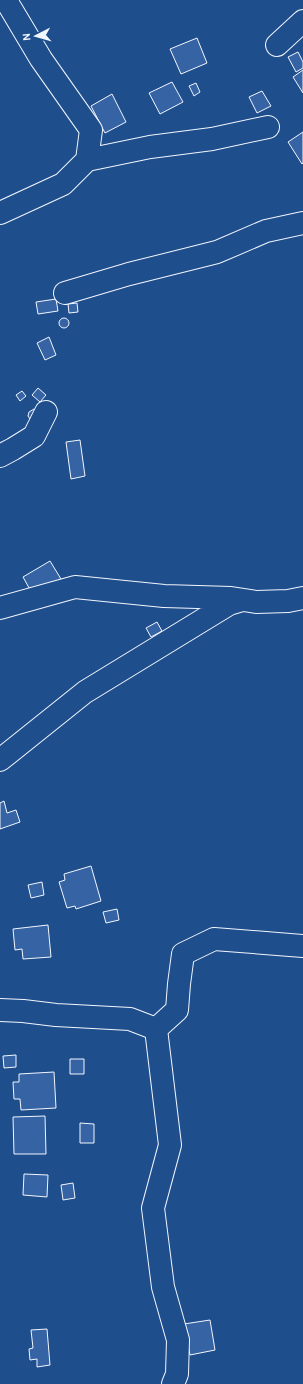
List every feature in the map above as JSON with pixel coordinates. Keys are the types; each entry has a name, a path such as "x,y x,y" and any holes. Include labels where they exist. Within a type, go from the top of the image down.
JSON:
{"street":[{"path":"8,0 7,2 41,59 91,130 87,160"},
{"path":"277,45 303,21"},
{"path":"0,213 63,184 87,160 150,147 212,140 268,127"},
{"path":"65,293 129,274 217,252 266,231 303,224"},
{"path":"0,456 34,436 46,412"},
{"path":"0,608 75,587 164,596 190,596 275,602 303,598"},
{"path":"0,760 85,692 229,604 242,600"},
{"path":"156,1029 178,1010 183,954 214,939 303,946"},
{"path":"0,1010 130,1019 156,1029"},
{"path":"156,1029 170,1144 153,1208 162,1287 178,1340 177,1374 173,1384"}],"building":[{"path":"197,38 207,63 181,74 170,49"},
{"path":"298,52 303,62 303,68 296,72 288,57"},
{"path":"303,70 303,93 293,77"},
{"path":"172,82 183,102 160,114 149,93"},
{"path":"196,83 200,92 194,96 189,86"},
{"path":"262,91 271,106 257,113 249,97"},
{"path":"112,94 126,122 105,133 91,106"},
{"path":"303,132 303,163 302,164 288,142"},
{"path":"56,299 58,311 38,314 36,302"},
{"path":"77,303 78,312 69,313 68,304"},
{"path":"64,318 69,323 64,328 59,323"},
{"path":"49,337 56,355 45,360 37,343"},
{"path":"38,388 46,395 40,402 32,395"},
{"path":"22,391 26,396 20,401 16,395"},
{"path":"34,409 37,411 33,420 28,416 29,412"},
{"path":"80,440 85,476 71,479 66,442"},
{"path":"50,561 61,579 33,595 23,577"},
{"path":"157,622 162,631 151,637 146,628"},
{"path":"4,801 7,813 16,810 20,822 0,829 0,803"},
{"path":"91,866 101,901 76,909 75,906 67,908 59,882 65,880 64,874"},
{"path":"42,882 44,895 31,898 28,885"},
{"path":"117,909 119,920 106,923 103,912"},
{"path":"48,925 51,957 23,959 22,949 15,950 13,929"},
{"path":"16,1055 16,1067 4,1068 3,1056"},
{"path":"70,1059 84,1059 84,1074 70,1074"},
{"path":"54,1072 56,1108 21,1110 20,1099 14,1099 13,1082 19,1082 19,1074"},
{"path":"45,1116 46,1154 14,1154 13,1117"},
{"path":"80,1123 94,1124 94,1143 80,1143"},
{"path":"24,1174 48,1175 47,1197 23,1195"},
{"path":"73,1183 75,1198 63,1200 61,1185"},
{"path":"210,1320 215,1350 190,1355 184,1324"},
{"path":"47,1329 50,1365 37,1367 37,1359 30,1360 29,1349 33,1348 31,1330"}]}
